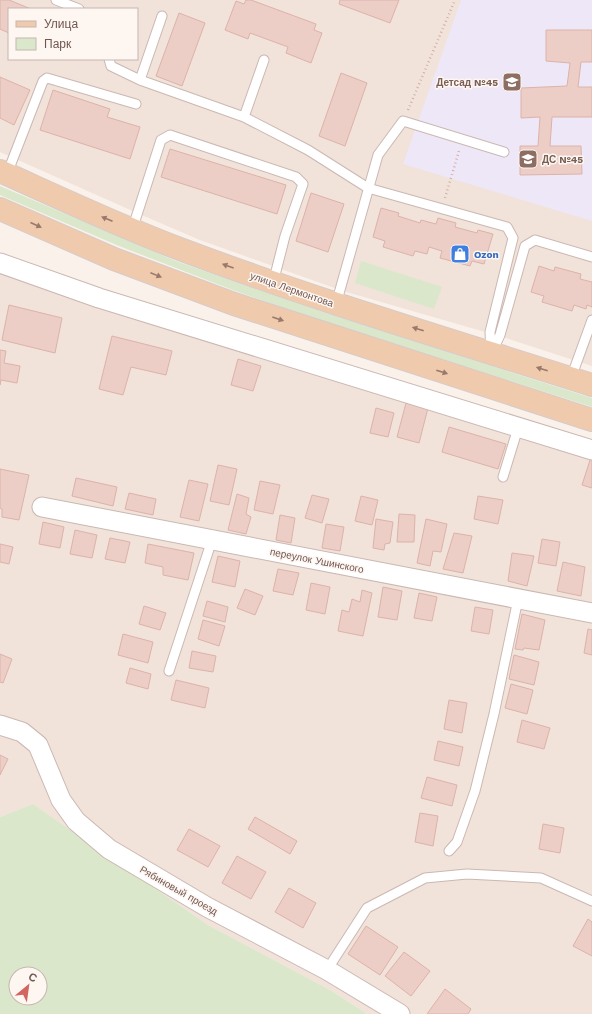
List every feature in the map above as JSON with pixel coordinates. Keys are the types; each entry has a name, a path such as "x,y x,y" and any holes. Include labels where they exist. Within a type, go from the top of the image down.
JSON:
{"main road":[{"name":"улица Лермонтова","path":"4,172 71,204 132,230 274,283 592,385"},
{"path":"0,209 114,259 234,304 592,420"}],"street":[{"path":"0,263 99,298 592,450"},
{"name":"переулок Ушинского","path":"42,507 592,613"},
{"name":"Рябиновый проезд","path":"0,725 22,732 38,745 61,800 76,821 110,849 207,907 327,970 400,1014"}],"lane":[{"path":"56,0 76,8"},
{"path":"140,80 162,16"},
{"path":"109,60 111,66 140,80 244,117 308,150 368,188 507,227 513,238 490,332 491,353"},
{"path":"244,117 264,60"},
{"path":"4,172 43,81 47,78 136,104"},
{"path":"336,304 378,155 403,121 504,152"},
{"path":"132,230 161,140 170,135 296,177 303,184 285,236 274,283"},
{"path":"491,353 500,335 525,246 535,240 592,257"},
{"path":"571,378 592,320"},
{"path":"503,477 518,428"},
{"path":"169,671 212,540"},
{"path":"449,851 457,842 474,791 494,714 518,599"},
{"path":"327,970 368,908 426,878 467,874 541,878 592,901"}],"path":[{"path":"403,121 455,0"},
{"path":"447,192 463,139"}],"shaded area":[{"path":"0,0 592,0 592,366 506,338 343,291 200,240 0,152"},
{"name":"Детсад №45","path":"461,0 592,0 592,221 403,164"},
{"path":"0,273 592,455 592,1014 367,1014 330,990 208,925 33,804 0,817"}],"green space":[{"path":"0,186 176,261 329,314 592,398 592,407 326,322 238,292 119,246 0,195"},
{"path":"361,261 442,287 434,309 355,283"},
{"path":"33,804 208,925 330,990 367,1014 0,1014 0,817"}],"building":[{"path":"0,0 9,0 29,8 8,8 8,33 0,29"},
{"path":"246,0 251,0 316,24 314,30 322,33 311,63 286,53 288,47 250,33 248,39 225,30 236,1 244,4"},
{"path":"340,0 399,0 390,23 339,4"},
{"path":"179,13 205,23 182,86 156,76"},
{"path":"546,30 592,30 592,62 581,62 578,87 592,87 592,117 552,117 550,146 581,146 582,174 520,175 520,146 538,146 540,117 521,118 521,88 567,86 570,63 546,61"},
{"path":"341,73 367,83 345,146 319,136"},
{"path":"0,77 30,90 14,125 0,118"},
{"path":"53,90 110,109 107,117 140,127 130,159 40,130"},
{"path":"170,149 286,185 277,214 161,177"},
{"path":"311,193 344,204 328,252 296,241"},
{"path":"381,208 399,213 398,216 420,223 421,220 436,224 438,218 456,223 455,227 477,233 478,230 493,234 484,264 472,261 470,266 440,258 442,251 429,247 427,254 415,251 413,256 383,247 385,241 373,237"},
{"path":"539,266 554,271 555,267 581,274 580,279 592,282 592,307 587,305 586,309 574,305 572,311 542,302 544,296 531,292"},
{"path":"9,305 62,318 55,353 2,340"},
{"path":"112,336 172,351 166,375 131,367 123,395 99,389"},
{"path":"0,350 6,351 4,363 20,366 17,383 1,380 0,385"},
{"path":"238,359 261,366 253,391 231,385"},
{"path":"406,403 428,408 419,443 397,437"},
{"path":"376,408 394,413 388,437 370,433"},
{"path":"449,427 506,444 498,469 442,452"},
{"path":"592,457 592,488 582,485"},
{"path":"218,465 237,469 229,505 210,501"},
{"path":"0,469 29,475 19,520 2,517 2,509 0,508"},
{"path":"76,478 117,487 113,506 72,496"},
{"path":"189,480 208,484 199,521 180,517"},
{"path":"260,481 280,485 273,514 254,510"},
{"path":"129,493 156,499 153,515 125,509"},
{"path":"237,494 249,498 246,514 251,517 246,534 228,530"},
{"path":"312,495 329,499 322,523 305,518"},
{"path":"361,496 378,500 372,525 355,521"},
{"path":"478,496 503,500 498,524 474,519"},
{"path":"399,514 415,515 414,542 397,542"},
{"path":"280,515 295,518 291,543 276,540"},
{"path":"376,519 393,522 390,543 385,544 384,550 373,548"},
{"path":"426,519 447,524 441,552 433,551 430,566 417,563"},
{"path":"43,522 64,527 60,548 39,544"},
{"path":"326,524 344,527 340,551 322,548"},
{"path":"75,530 97,535 92,558 70,554"},
{"path":"454,533 472,536 463,573 443,569"},
{"path":"110,538 130,542 125,563 105,559"},
{"path":"542,539 560,542 556,566 538,563"},
{"path":"0,544 13,547 9,564 0,562"},
{"path":"148,544 194,553 188,580 163,575 163,567 145,563"},
{"path":"512,553 534,556 527,586 508,581"},
{"path":"218,556 240,561 235,587 212,582"},
{"path":"563,562 585,567 581,596 557,591"},
{"path":"278,569 299,573 293,595 273,591"},
{"path":"311,583 330,587 325,614 306,610"},
{"path":"383,587 402,591 397,620 378,617"},
{"path":"245,589 263,596 255,615 237,608"},
{"path":"362,590 372,593 363,636 338,631 342,610 349,612 352,599 360,602"},
{"path":"419,593 437,597 432,621 414,618"},
{"path":"207,601 228,607 225,622 203,616"},
{"path":"144,606 166,613 160,630 139,624"},
{"path":"475,607 493,610 489,634 471,631"},
{"path":"522,614 545,620 539,650 524,648 523,650 515,649"},
{"path":"203,620 225,626 219,646 198,639"},
{"path":"588,629 592,630 592,655 584,653"},
{"path":"123,634 153,642 148,663 118,655"},
{"path":"192,651 216,656 213,672 189,668"},
{"path":"0,654 12,659 3,683 0,682"},
{"path":"514,655 539,662 534,685 509,679"},
{"path":"130,668 151,674 148,689 126,683"},
{"path":"176,680 209,688 205,708 171,700"},
{"path":"511,684 533,690 527,714 505,708"},
{"path":"449,700 467,703 462,733 444,729"},
{"path":"522,720 550,728 544,749 517,742"},
{"path":"438,741 463,747 459,766 434,760"},
{"path":"0,755 8,759 0,775"},
{"path":"427,777 457,785 452,806 421,798"},
{"path":"420,813 438,816 433,846 415,842"},
{"path":"255,817 297,841 290,854 248,829"},
{"path":"543,824 564,828 560,853 539,849"},
{"path":"189,829 220,846 208,867 177,850"},
{"path":"237,856 266,872 251,899 222,883"},
{"path":"289,888 316,903 303,928 275,912"},
{"path":"588,919 592,922 592,956 573,946"},
{"path":"366,926 398,947 380,975 348,954"},
{"path":"404,952 430,971 411,996 385,976"},
{"path":"445,989 471,1009 468,1014 427,1014"}],"place":[{"name":"Детсад №45","path":"512,82"},
{"name":"ДС №45","path":"528,159"},
{"name":"Ozon","path":"460,254"}]}
